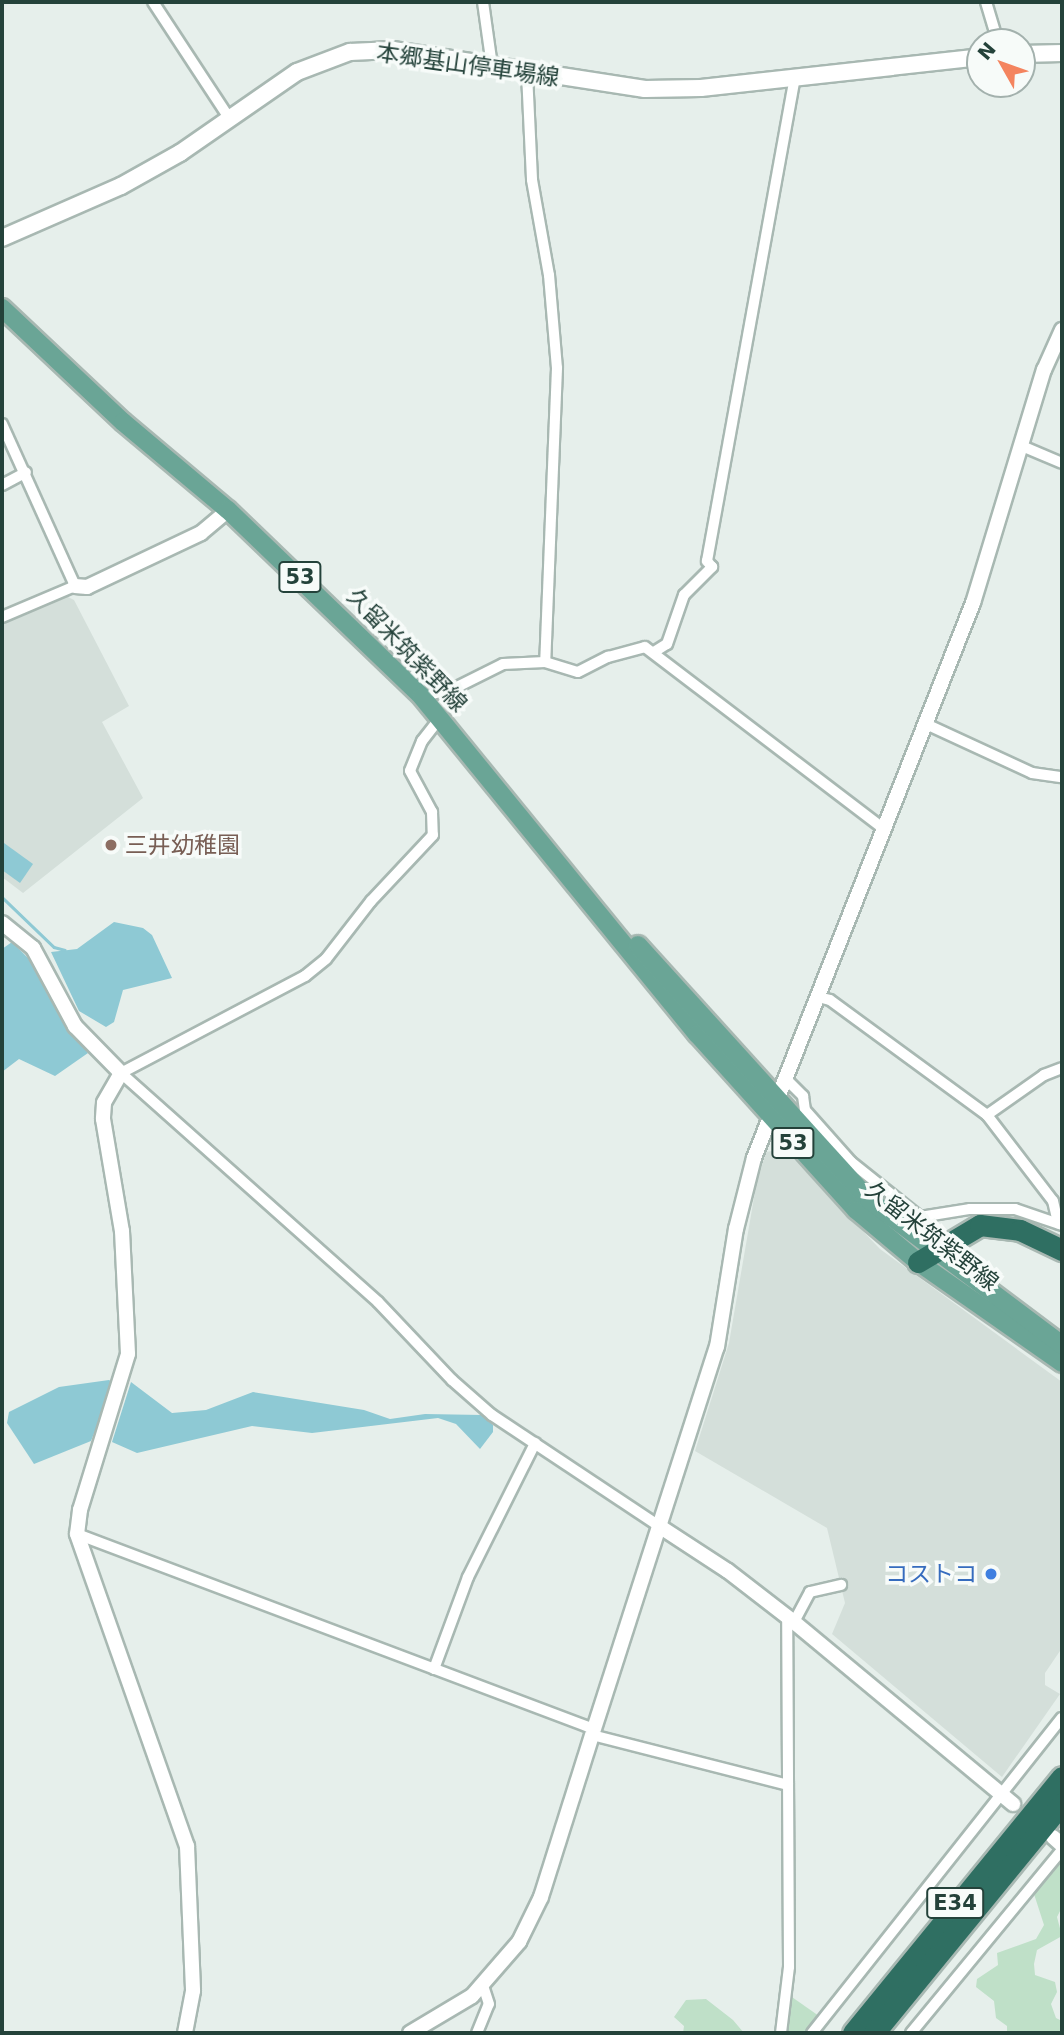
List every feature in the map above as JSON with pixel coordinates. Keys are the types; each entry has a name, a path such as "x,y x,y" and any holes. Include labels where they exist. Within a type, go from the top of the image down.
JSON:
{"highway":[{"path":"927,1258 980,1225 1020,1230 1057,1250"},
{"name":"E34","path":"853,2033 1016,1803 1062,1775"},
{"name":"E34","path":"874,2033 1062,1803"}],"main road":[{"name":"本郷基山停車場線","path":"2,238 121,186 230,119 297,72 350,52 393,50 527,73 645,89 795,78 966,59"},
{"path":"1036,54 1062,53"},
{"name":"久留米筑紫野線","path":"2,308 124,422 228,510 422,697 568,876 774,1111 856,1210 1062,1345"},
{"name":"久留米筑紫野線","path":"927,1258 1062,1363"}],"street":[{"path":"153,2 230,119"},
{"path":"483,2 492,66"},
{"path":"986,2 994,28"},
{"path":"527,73 533,180 549,275 557,369 545,662"},
{"path":"654,652 667,644 684,595 712,567 707,561 795,78"},
{"path":"410,2033 445,2016 482,1986 519,1942 533,1915 717,1347 742,1200 818,997 973,603 1044,370 1062,330"},
{"path":"2,424 26,472 75,586"},
{"path":"1022,446 1062,463"},
{"path":"2,485 26,472"},
{"path":"2,617 75,586 87,587 201,533 228,510"},
{"path":"422,697 457,687 503,664 545,662 578,672 639,647 654,652 870,824 884,829"},
{"path":"185,2033 193,1991 187,1846 77,1534 80,1510 128,1354 122,1231 103,1119 104,1103 121,1073 306,976 326,959 371,901 433,835 432,812 410,771 422,741 440,718"},
{"path":"926,724 1032,773 1062,777"},
{"path":"2,923 33,948 75,1026 121,1073 378,1302 452,1380 535,1443 728,1571 1016,1803"},
{"path":"818,997 830,1000 987,1115 1052,1201 1060,1224"},
{"path":"987,1115 1044,1074 1062,1068"},
{"path":"787,1080 803,1096 805,1110 851,1162 920,1217 970,1209 1015,1209 1060,1224"},
{"path":"434,1669 468,1577 535,1443"},
{"path":"77,1534 593,1732 788,1785"},
{"path":"781,2033 789,1967 790,1620 810,1592 841,1585"},
{"path":"812,2033 1016,1803 1062,1718"},
{"path":"911,2033 1059,1844"},
{"path":"477,2033 489,2004 482,1986"}],"shaded area":[{"path":"62,594 74,600 129,706 102,722 143,798 23,893 2,877 2,623"},
{"path":"784,1149 880,1249 1062,1382 1062,1648 1045,1673 1045,1685 1060,1694 1002,1777 832,1634 845,1603 827,1528 695,1451 729,1343 756,1186 766,1152"}],"green space":[{"path":"1062,1861 1062,1907 1057,1917 1062,1936 1037,1950 1034,1964 1035,1975 1055,1982 1057,1992 1051,2004 1056,2018 1062,2021 1062,2033 1007,2033 1007,2026 996,2018 994,2001 976,1987 977,1979 998,1965 997,1953 1036,1939 1044,1925 1034,1894"},
{"path":"789,1995 819,2016 806,2033 785,2033"},
{"path":"706,1999 733,2020 744,2033 683,2033 684,2026 674,2017 686,2000"}],"water":[{"path":"4,843 33,864 20,883 2,870"},
{"path":"114,922 143,928 152,935 172,978 123,990 114,1022 106,1027 79,1011 51,952 77,949"},
{"path":"12,942 30,960 61,1016 88,1053 55,1076 19,1059 2,1072 2,949"},
{"path":"109,1380 114,1383 91,1441 34,1464 7,1423 9,1412 59,1387"},
{"path":"131,1382 172,1413 206,1410 253,1392 364,1410 390,1419 425,1414 482,1415 493,1425 493,1432 480,1449 456,1424 438,1418 312,1433 252,1426 137,1453 112,1442"}],"waterway":[{"path":"2,897 54,947 65,950"}],"place":[{"name":"三井幼稚園","path":"111,845"},
{"name":"コストコ","path":"991,1574"}]}
